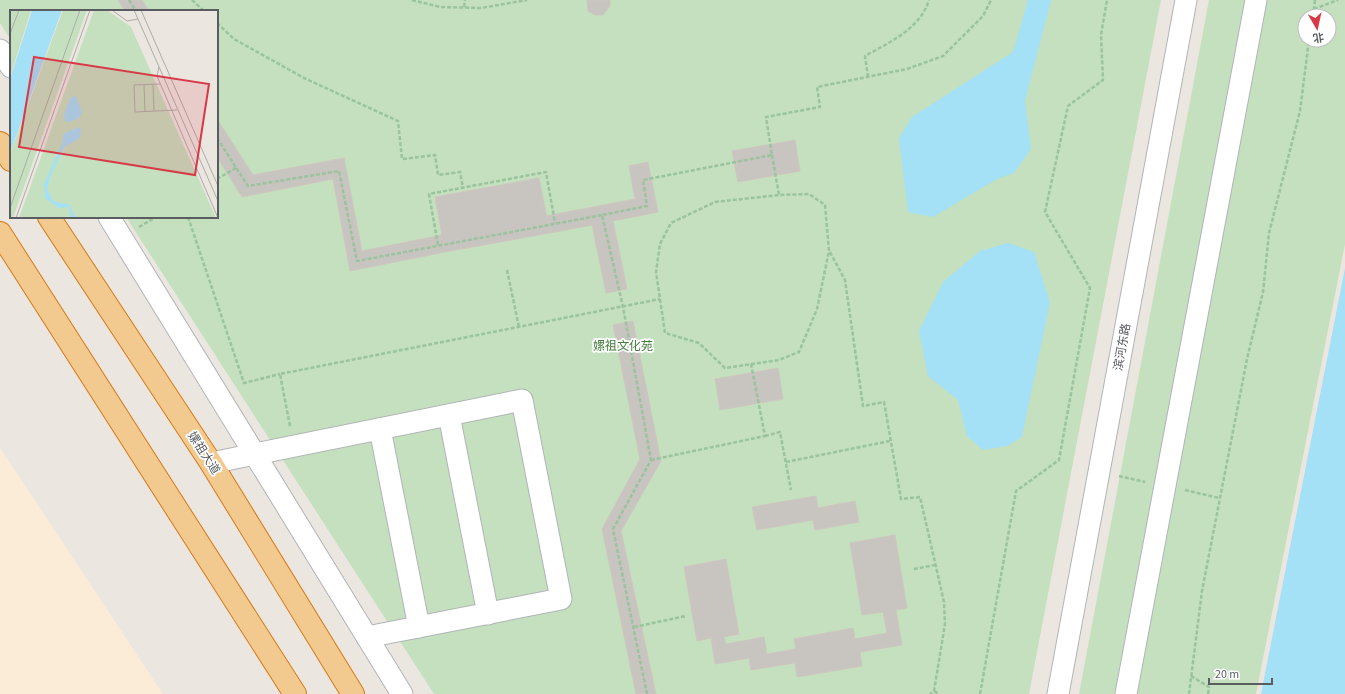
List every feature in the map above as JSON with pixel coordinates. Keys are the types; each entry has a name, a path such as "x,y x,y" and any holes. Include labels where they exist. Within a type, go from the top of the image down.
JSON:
{"highway":[{"path":"0,143 10,158"},
{"name":"嫘祖大道","path":"50,218 211,463 353,694"},
{"path":"0,233 295,694"}],"street":[{"name":"滨河东路","path":"1058,694 1186,0"},
{"path":"1126,694 1256,0"},
{"path":"0,50 10,65"},
{"path":"111,218 402,694"},
{"path":"211,463 522,400 561,599 367,637"},
{"path":"449,415 488,614"},
{"path":"380,429 419,627"}],"path":[{"path":"129,0 135,10"},
{"path":"192,0 203,10"},
{"path":"412,0 440,7 481,8 527,0"},
{"path":"464,7 465,0"},
{"path":"868,77 865,56 906,33 926,9 929,0"},
{"path":"779,195 766,117 820,108 817,87 907,69 943,56 983,16 991,0"},
{"path":"980,694 1016,491 1059,460 1090,288 1045,212 1068,106 1103,80 1101,35 1107,0"},
{"path":"1317,8 1338,0"},
{"path":"218,24 234,39 304,78 398,121 402,159 435,155 438,175 460,172 463,188"},
{"path":"1189,694 1202,590 1219,498 1263,292 1269,233 1300,111 1308,48"},
{"path":"218,140 248,186 339,171 357,261 647,206 642,180 772,155"},
{"path":"218,178 236,168"},
{"path":"438,245 429,194 546,172 555,223"},
{"path":"809,194 825,205 829,251 818,309 799,352 779,360 725,368 699,343 665,334 656,272 660,244 671,223 715,202 779,195 809,194"},
{"path":"602,215 623,307 651,460 613,529 647,694"},
{"path":"188,218 244,383 280,374 660,299"},
{"path":"829,251 844,280 863,406 884,402 901,499 920,497 944,602 945,624 934,691 930,694"},
{"path":"507,270 519,327"},
{"path":"750,364 765,436"},
{"path":"280,374 294,446"},
{"path":"651,460 780,432 791,490"},
{"path":"786,462 890,441"},
{"path":"914,569 935,565"},
{"path":"634,627 686,616"},
{"path":"1191,676 1209,687 1208,694"},
{"path":"934,691 939,694"}],"shaded area":[{"path":"0,448 163,694 0,694"}],"green space":[{"name":"嫘祖文化苑","path":"0,0 1161,0 1029,694 434,694 127,218 218,218 218,10 10,10 10,38 0,23"},
{"path":"1209,0 1345,0 1345,244 1256,694 1079,694"}],"water":[{"path":"1028,0 1051,0 1025,101 1031,149 1014,173 997,179 933,217 908,212 899,138 912,117 1013,52"},
{"path":"1008,243 1034,252 1050,302 1022,437 1007,446 983,450 967,436 958,400 928,376 919,331 943,282 980,251"},
{"path":"1345,268 1345,694 1261,694"}],"building":[{"path":"118,0 142,0 148,10 124,10"},
{"path":"587,0 610,0 610,6 603,15 595,15 588,11"},
{"path":"218,121 253,175 344,158 362,251 442,235 445,252 350,271 333,179 242,197 218,159"},
{"path":"795,140 800,171 738,182 732,151"},
{"path":"648,162 658,212 613,221 627,289 606,293 592,225 550,233 546,216 635,199 629,166"},
{"path":"539,178 550,233 445,252 435,197"},
{"path":"633,321 661,461 621,531 656,694 636,694 602,529 640,459 613,325"},
{"path":"778,368 783,399 720,410 715,379"},
{"path":"816,496 818,508 855,501 859,522 815,530 813,520 757,530 752,507"},
{"path":"895,535 907,608 896,610 902,645 860,652 862,666 797,677 795,663 751,670 749,658 715,664 711,638 697,641 684,567 726,559 739,634 724,637 726,644 764,637 767,654 796,649 794,639 853,628 855,639 887,633 883,612 862,615 850,543"}]}
